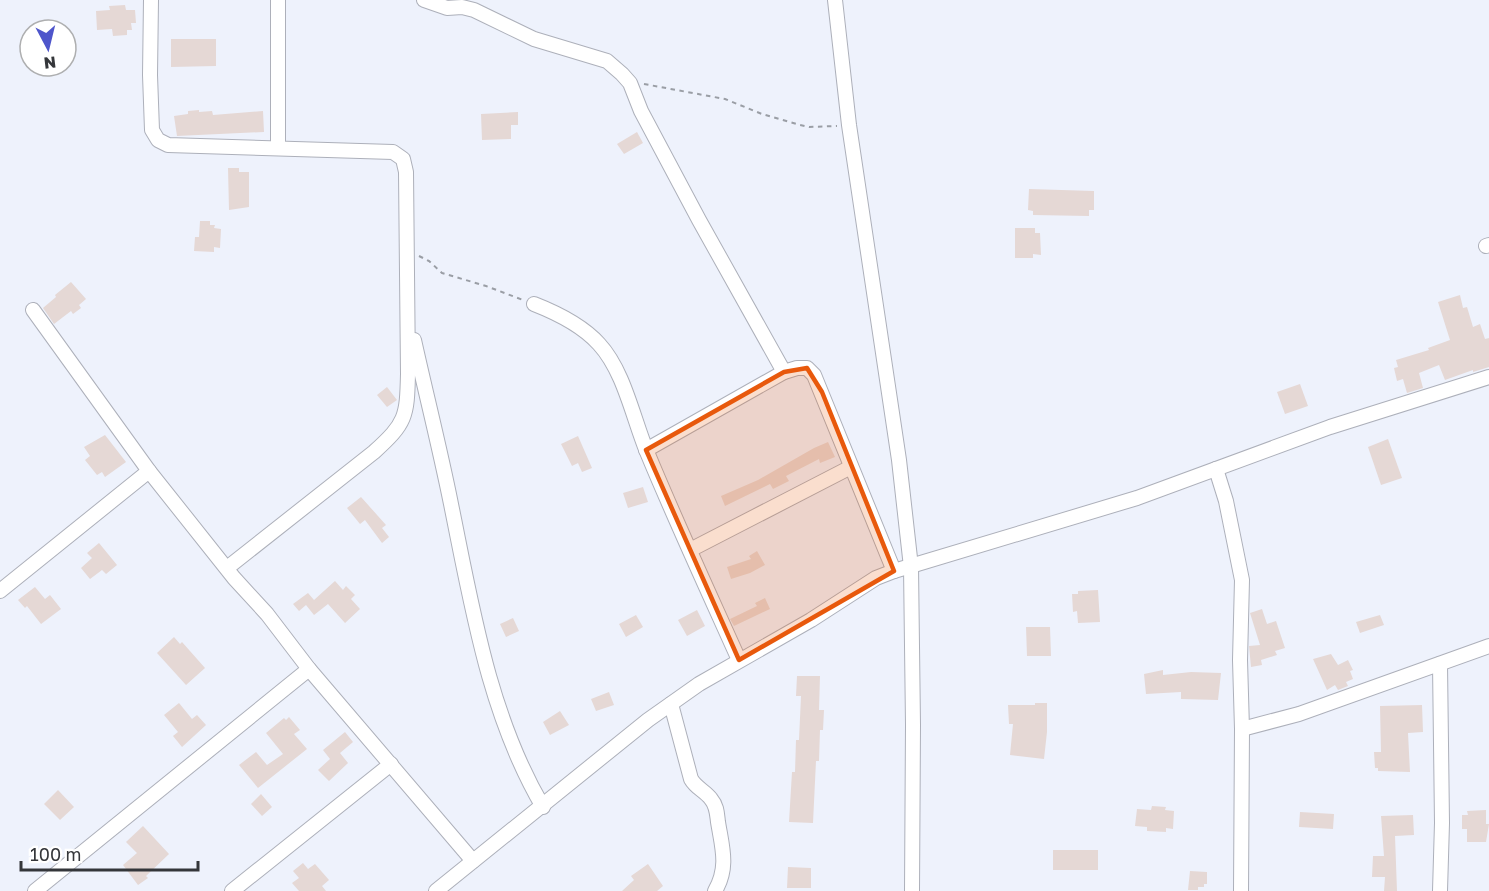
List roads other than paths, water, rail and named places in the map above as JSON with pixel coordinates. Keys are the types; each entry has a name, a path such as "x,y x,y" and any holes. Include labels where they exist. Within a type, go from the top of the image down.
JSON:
{"street":[{"path":"151,0 152,130 158,140 168,145 393,153 403,159 406,172 408,316 407,394 403,422 374,452 227,568"},
{"path":"278,0 278,148"},
{"path":"424,0 447,8 462,7 474,10 534,39 607,62 630,83 641,111 699,220 784,372"},
{"path":"836,0 849,126 899,460 911,567 912,891"},
{"path":"534,304 555,312 584,331 600,345 610,360 646,450 738,660"},
{"path":"33,310 149,471 267,614 309,669 473,861"},
{"path":"408,316 446,475 482,650 498,705 519,762 543,807"},
{"path":"646,450 784,372 807,368 814,375 894,571"},
{"path":"436,891 648,720 738,660 811,620 876,578 1137,498 1330,427 1489,377"},
{"path":"690,550 851,467"},
{"path":"1216,469 1228,511 1242,580 1241,891"},
{"path":"0,591 149,471"},
{"path":"1242,729 1299,714 1489,646"},
{"path":"1440,664 1442,823 1440,891"},
{"path":"35,891 309,669"},
{"path":"671,704 691,779 711,798 717,812 725,857 723,872 715,891"},
{"path":"232,891 391,764"}]}
